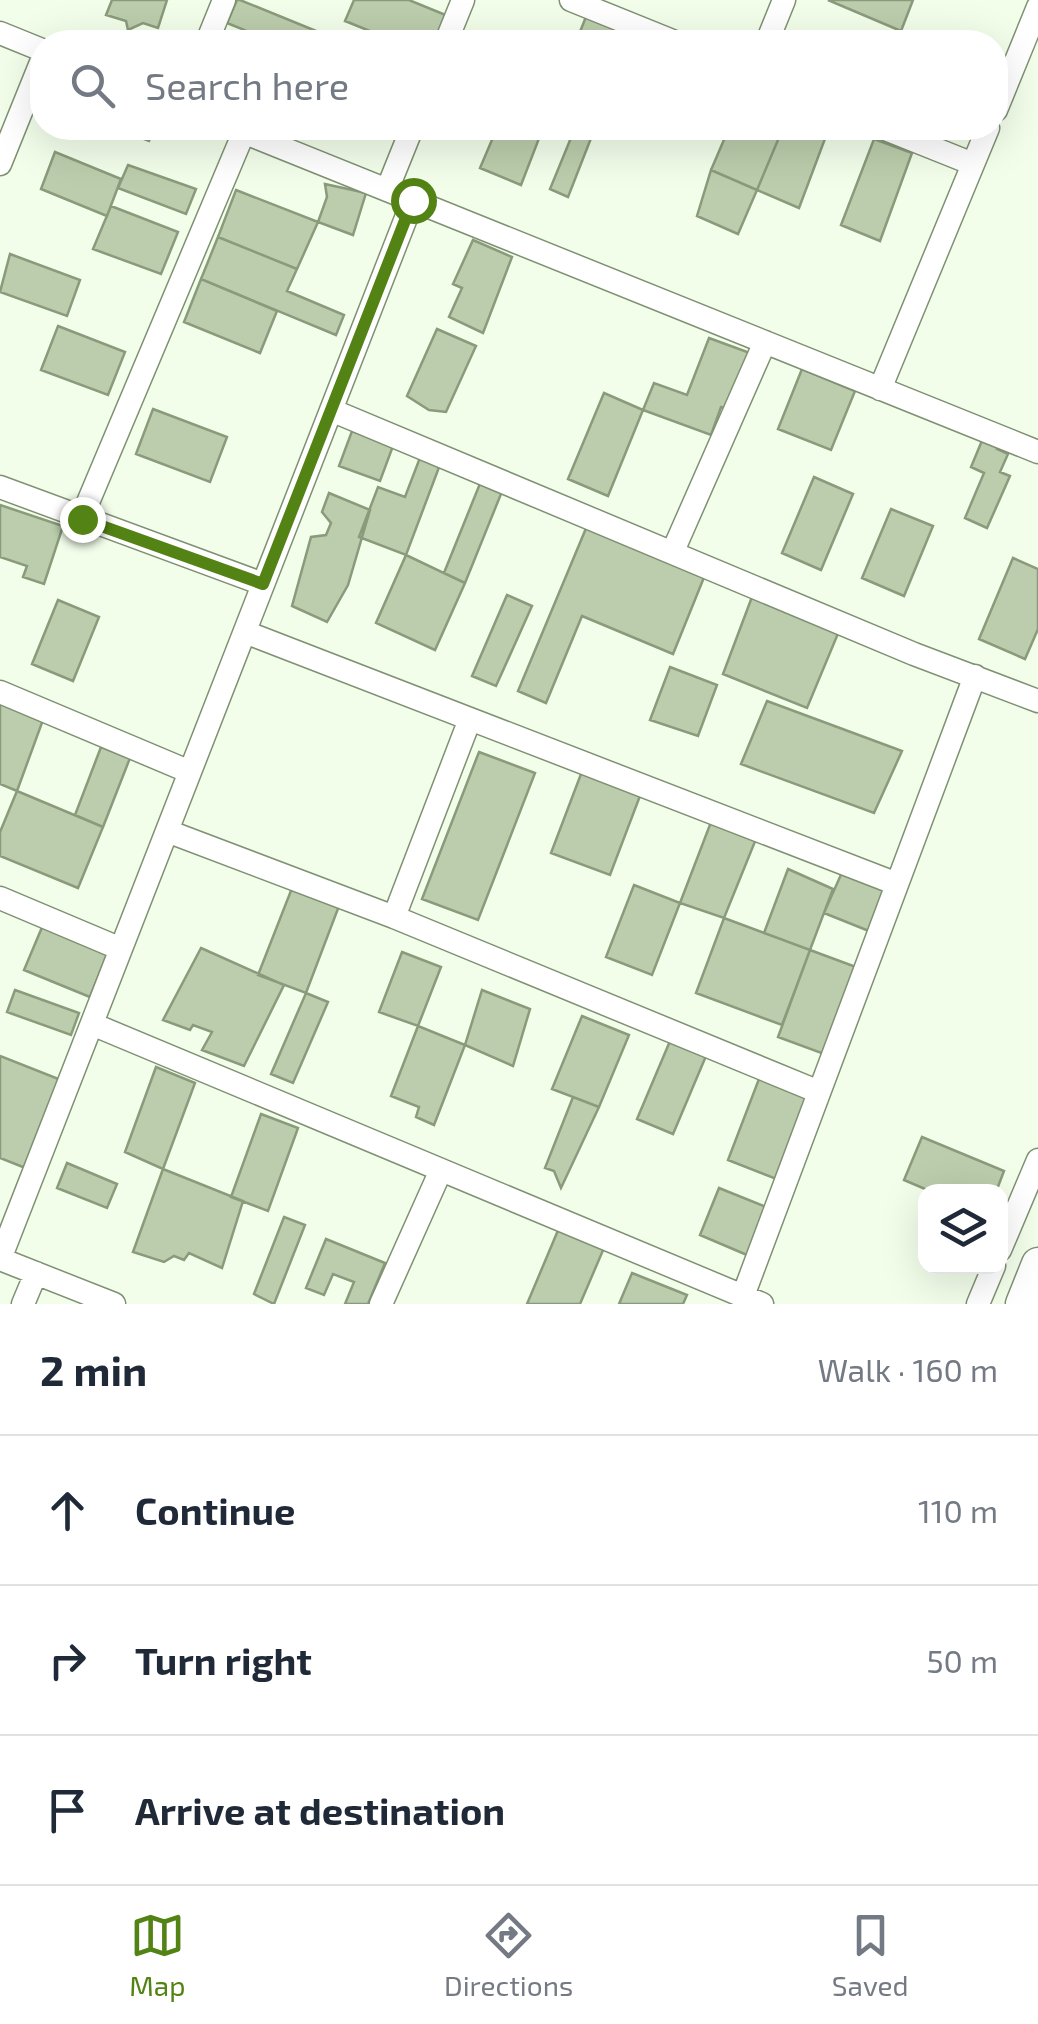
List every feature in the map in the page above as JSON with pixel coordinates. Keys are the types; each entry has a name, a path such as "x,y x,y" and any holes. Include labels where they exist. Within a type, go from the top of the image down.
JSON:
{"main road":[{"path":"1022,1304 1038,1264"}],"street":[{"path":"212,30 224,0"},
{"path":"451,30 463,0"},
{"path":"571,0 645,30"},
{"path":"772,30 784,0"},
{"path":"1008,81 1038,7"},
{"path":"0,33 30,45"},
{"path":"0,164 30,90"},
{"path":"82,519 234,140"},
{"path":"263,140 1038,452"},
{"path":"387,190 407,140"},
{"path":"913,140 973,164"},
{"path":"880,388 983,140"},
{"path":"114,1304 0,1259 413,200"},
{"path":"673,552 765,342"},
{"path":"332,410 1038,701"},
{"path":"0,486 263,584"},
{"path":"245,632 897,884"},
{"path":"92,1024 752,1300 819,1092 975,676"},
{"path":"0,692 190,772"},
{"path":"394,916 470,719"},
{"path":"167,831 394,916 819,1092"},
{"path":"0,898 121,949"},
{"path":"1008,1231 1038,1160"},
{"path":"381,1304 441,1170"},
{"path":"23,1304 36,1273"},
{"path":"978,1304 991,1274"}],"building":[{"path":"112,0 167,0 158,28 143,23 128,30 126,21 106,15"},
{"path":"240,0 314,30 244,30 227,23"},
{"path":"354,0 409,0 448,16 442,30 367,30 345,21"},
{"path":"828,0 913,0 899,30"},
{"path":"587,14 629,30 581,30"},
{"path":"492,140 538,140 521,185 480,168"},
{"path":"570,140 590,140 568,197 550,189"},
{"path":"724,140 778,140 757,190 711,170"},
{"path":"778,140 824,140 799,208 757,190"},
{"path":"874,140 912,153 880,241 841,225"},
{"path":"55,152 121,179 107,216 41,189"},
{"path":"128,165 196,189 186,214 118,188"},
{"path":"711,170 757,190 738,234 697,216"},
{"path":"325,184 366,193 353,235 318,222 327,197"},
{"path":"236,190 318,222 297,269 218,237"},
{"path":"111,206 178,232 161,274 93,249"},
{"path":"218,237 297,269 287,291 344,315 336,335 201,279"},
{"path":"473,240 512,257 483,333 449,317 462,288 453,284"},
{"path":"10,254 80,280 67,316 0,292"},
{"path":"201,279 277,311 260,353 184,322"},
{"path":"58,326 125,352 108,395 41,370"},
{"path":"437,329 476,346 446,412 429,410 407,396"},
{"path":"709,338 750,353 728,409 721,407 711,435 643,410 654,383 687,395"},
{"path":"802,369 855,391 831,450 778,429"},
{"path":"604,393 643,410 608,496 568,479"},
{"path":"153,409 227,437 210,482 136,454"},
{"path":"352,431 393,446 380,481 339,466"},
{"path":"986,431 1002,438 997,449 1008,454 1000,472 1010,476 987,528 965,518 984,473 971,467"},
{"path":"421,455 441,462 406,555 359,537 378,487 405,497"},
{"path":"814,477 853,494 821,570 782,553"},
{"path":"481,481 503,489 465,583 444,573"},
{"path":"329,493 370,510 348,585 327,622 292,606 311,537 326,535 331,523 322,512"},
{"path":"0,505 63,526 44,584 23,577 27,566 0,557"},
{"path":"891,509 933,526 904,596 862,578"},
{"path":"587,526 705,575 673,654 582,616 546,703 518,691"},
{"path":"406,555 465,583 435,650 376,623"},
{"path":"1013,558 1038,569 1038,629 1025,659 979,639"},
{"path":"755,589 842,624 807,708 723,674"},
{"path":"507,595 532,606 496,686 472,676"},
{"path":"58,600 99,617 73,681 32,664"},
{"path":"670,667 717,685 698,736 650,720"},
{"path":"0,700 43,720 17,791 0,784"},
{"path":"767,701 902,751 874,813 741,764"},
{"path":"101,747 130,758 103,827 75,815"},
{"path":"479,752 535,773 478,920 422,899"},
{"path":"584,766 643,788 610,875 551,853"},
{"path":"17,791 103,827 78,888 0,856 0,832"},
{"path":"711,822 756,839 724,918 680,903"},
{"path":"788,869 833,889 810,950 764,933"},
{"path":"843,870 890,888 874,933 824,913"},
{"path":"634,885 680,903 652,975 606,957"},
{"path":"292,888 339,906 306,993 258,975"},
{"path":"724,918 810,950 782,1025 696,993"},
{"path":"43,925 108,952 90,997 24,970"},
{"path":"201,948 284,985 244,1066 202,1050 212,1032 193,1025 190,1030 163,1020"},
{"path":"810,950 856,967 824,1054 778,1037"},
{"path":"402,952 441,967 418,1026 379,1012"},
{"path":"15,990 79,1013 71,1035 7,1012"},
{"path":"482,990 530,1009 513,1066 465,1045"},
{"path":"306,993 328,1002 293,1083 271,1074"},
{"path":"582,1016 629,1035 599,1107 552,1089"},
{"path":"418,1026 465,1045 434,1125 416,1117 419,1107 391,1096"},
{"path":"673,1034 709,1049 673,1134 637,1119"},
{"path":"0,1056 61,1080 28,1169 0,1158"},
{"path":"156,1067 195,1083 163,1169 125,1152"},
{"path":"762,1071 813,1091 779,1180 728,1160"},
{"path":"573,1097 599,1107 561,1188 554,1171 545,1168"},
{"path":"261,1114 298,1128 268,1211 231,1197"},
{"path":"922,1137 1004,1171 999,1184 918,1186 904,1180"},
{"path":"67,1163 117,1184 107,1208 57,1188"},
{"path":"163,1169 243,1201 222,1268 189,1253 184,1260 174,1256 164,1262 133,1252"},
{"path":"719,1188 766,1207 747,1255 700,1235"},
{"path":"284,1217 305,1225 274,1304 254,1294"},
{"path":"559,1228 604,1248 580,1304 527,1304"},
{"path":"326,1239 385,1263 368,1304 345,1304 354,1282 333,1274 324,1295 306,1288"},
{"path":"632,1273 687,1295 683,1304 619,1304"}],"route":[{"path":"82,519 263,584 413,200"}]}
